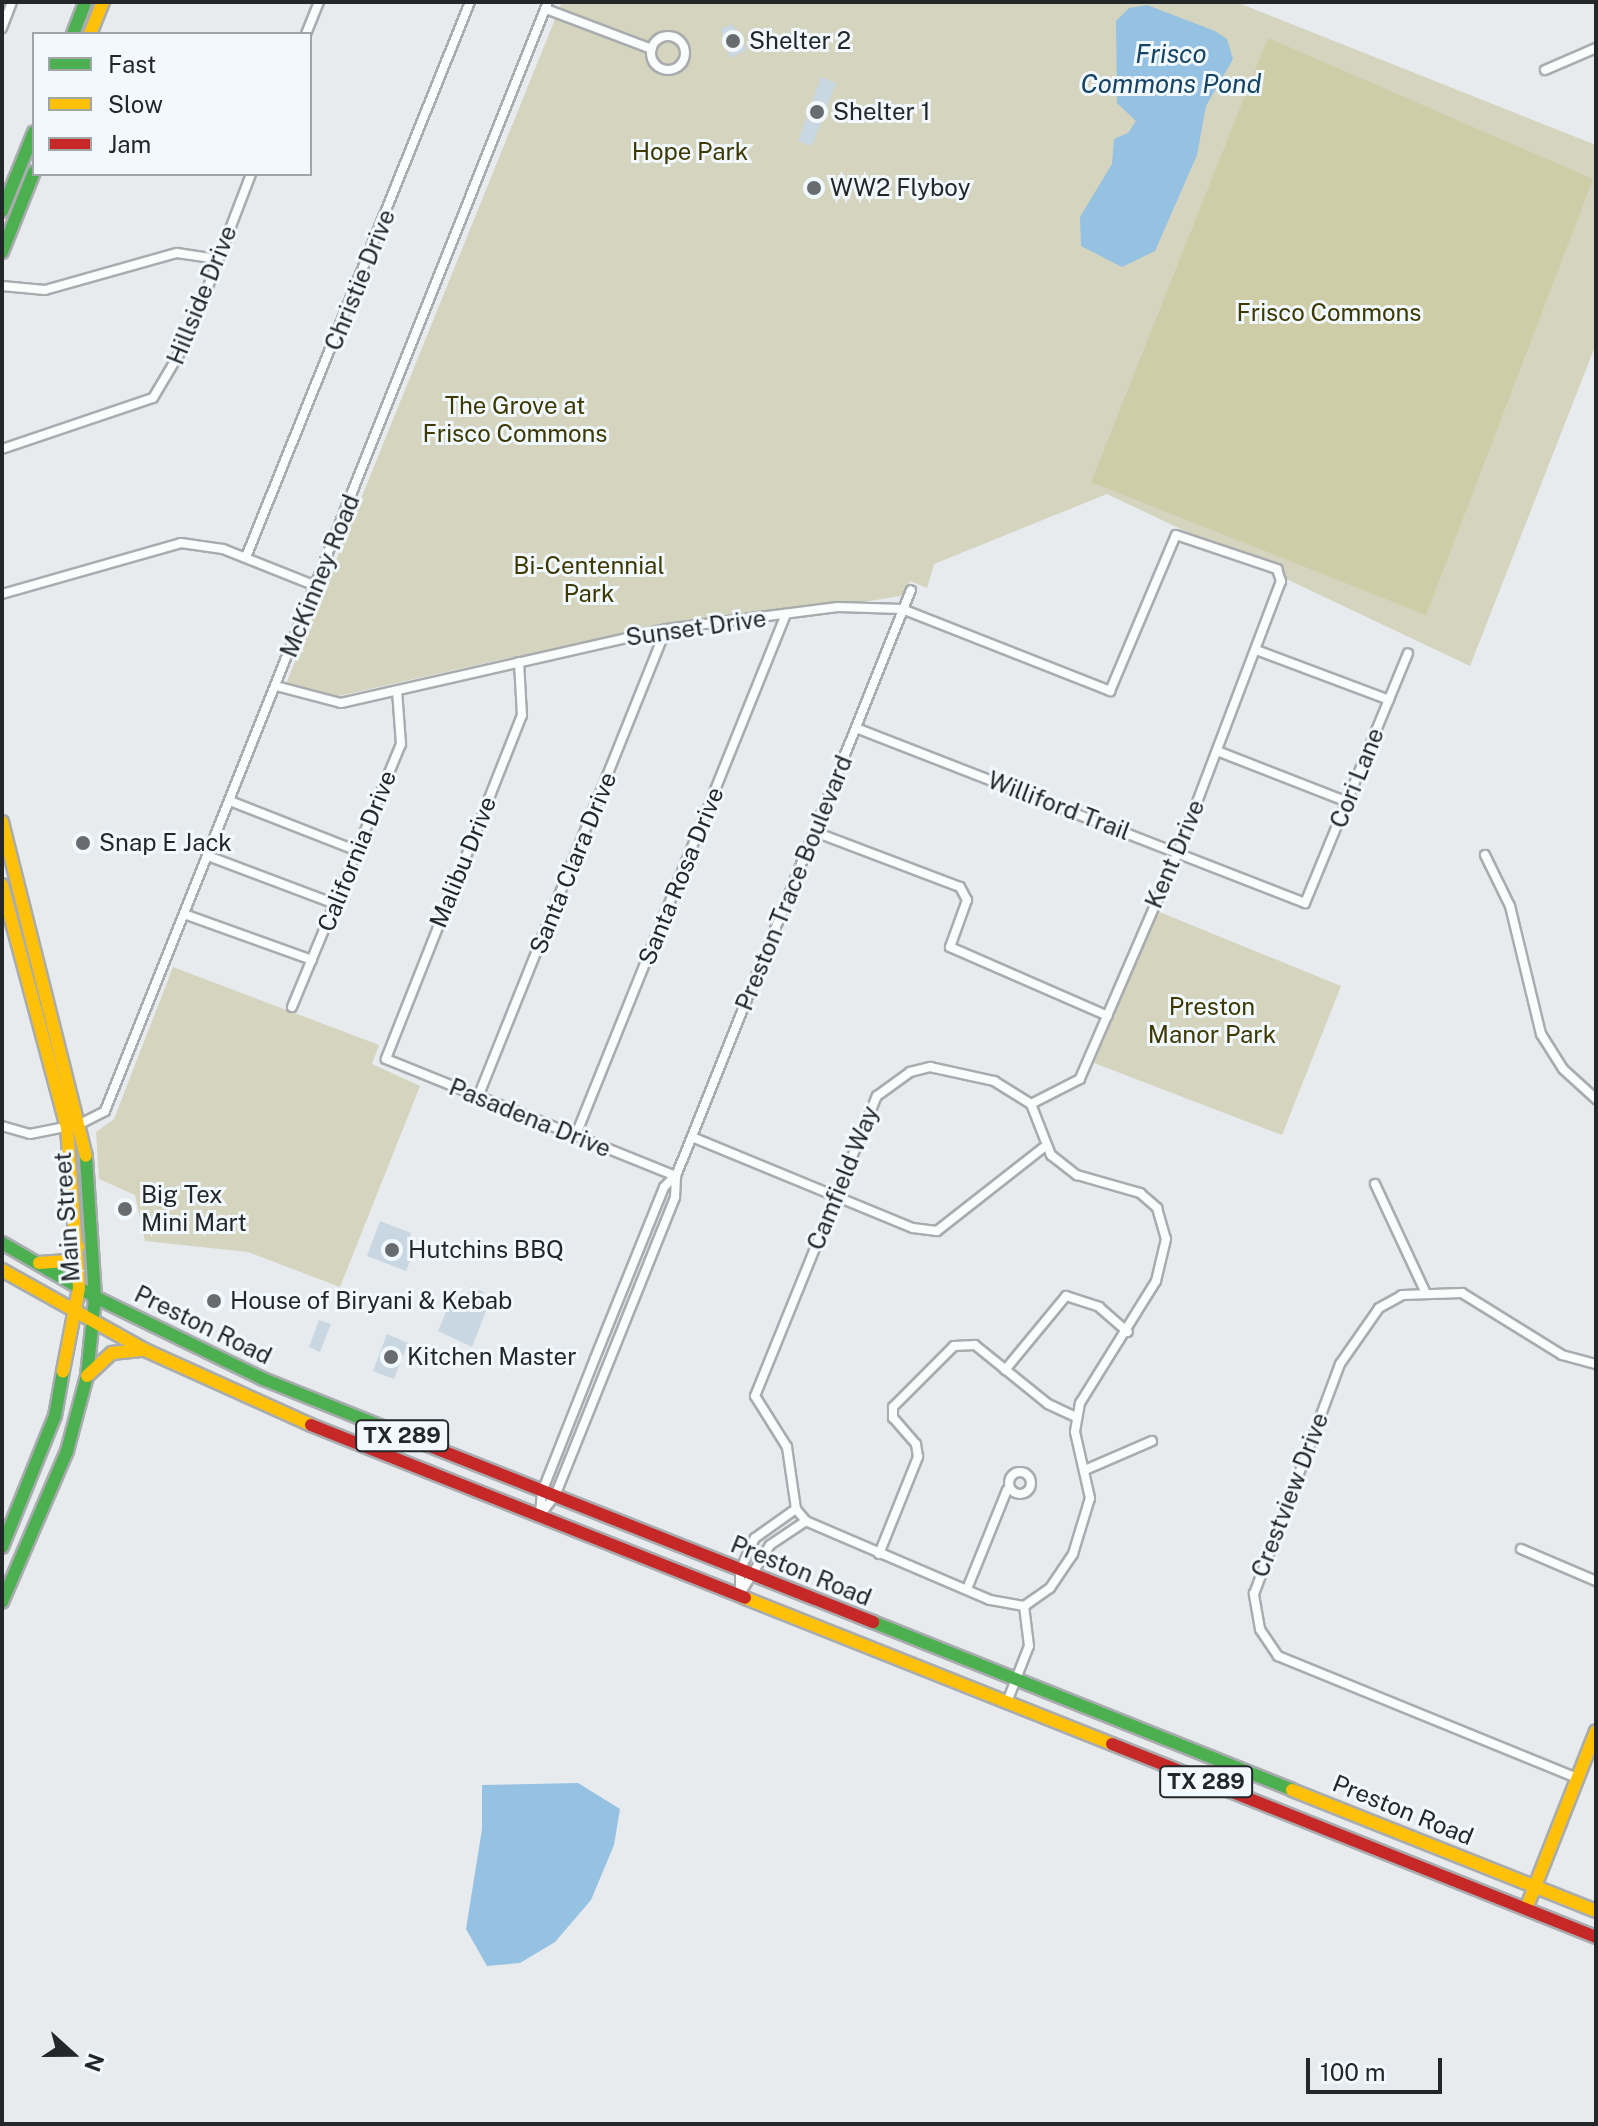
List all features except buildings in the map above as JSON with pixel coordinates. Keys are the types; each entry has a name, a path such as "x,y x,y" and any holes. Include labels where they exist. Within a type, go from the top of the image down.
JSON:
{"main road":[{"path":"74,32 85,2"},
{"path":"91,32 103,2"},
{"path":"2,211 6,191 32,136"},
{"path":"2,252 32,176"},
{"name":"Main Street","path":"2,822 74,1126 95,1297 87,1376 67,1451 6,1584 2,1602"},
{"name":"Main Street","path":"2,885 5,909 74,1126 79,1288 55,1416 2,1547"},
{"name":"Preston Road","path":"2,1243 95,1297 363,1420 1596,1911"},
{"path":"37,1263 62,1263 78,1247"},
{"name":"Preston Road","path":"2,1270 75,1314 145,1350 354,1442 1596,1937"},
{"path":"87,1376 112,1353 145,1350"},
{"path":"354,1442 363,1420"},
{"path":"1526,1909 1596,1731"}],"street":[{"path":"2,28 12,2"},
{"path":"307,32 319,2"},
{"name":"Christie Drive","path":"246,557 470,2"},
{"path":"547,5 652,49 663,69 679,65 685,54 671,36 652,49"},
{"name":"McKinney Road","path":"74,1126 105,1111 547,5"},
{"path":"1545,70 1596,48"},
{"name":"Hillside Drive","path":"2,449 153,398 188,339 250,176"},
{"path":"6,191 24,198"},
{"path":"2,286 45,290 177,253 217,259"},
{"name":"Kent Drive","path":"1031,1104 1074,1086 1108,1016 1178,852 1256,650 1280,574 1186,533 1171,539 1110,691"},
{"path":"2,594 156,547 201,544 246,557 316,586"},
{"name":"Preston Trace Boulevard","path":"548,1494 607,1363 675,1197 676,1176 911,590"},
{"name":"Sunset Drive","path":"276,686 332,703 666,629 786,614 902,609 1110,691"},
{"name":"Santa Rosa Drive","path":"575,1137 786,614"},
{"name":"Santa Clara Drive","path":"478,1097 666,629"},
{"path":"1256,650 1389,700"},
{"name":"Cori Lane","path":"1305,903 1408,653"},
{"name":"Malibu Drive","path":"386,1059 522,715 519,662"},
{"name":"California Drive","path":"292,1007 401,744 397,691"},
{"name":"Williford Trail","path":"856,728 1305,903"},
{"path":"1217,751 1348,802"},
{"path":"230,801 355,850"},
{"path":"815,832 960,887 967,900 950,947 1108,1016"},
{"path":"1485,855 1510,906 1541,1034 1563,1069 1596,1099"},
{"path":"208,856 335,904"},
{"path":"5,909 24,906"},
{"path":"184,914 312,960"},
{"name":"Pasadena Drive","path":"386,1059 676,1176"},
{"name":"Camfield Way","path":"796,1509 787,1447 758,1409 756,1382 877,1096 910,1072 957,1069 1031,1104"},
{"path":"1024,1606 1050,1588 1073,1554 1088,1514 1085,1470 1076,1417 1084,1393 1128,1332 1164,1263 1161,1215 1129,1186 1077,1175 1044,1147 1031,1104"},
{"path":"2,1126 30,1134 74,1126"},
{"path":"692,1137 913,1228 937,1231 1044,1147"},
{"name":"Preston Trace Boulevard","path":"540,1515 595,1358 664,1187 676,1176"},
{"path":"1375,1184 1425,1291"},
{"name":"Crestview Drive","path":"1577,1778 1278,1656 1260,1629 1257,1577 1340,1364 1379,1308 1425,1291 1462,1293 1562,1355 1596,1364"},
{"path":"1005,1370 1066,1296 1099,1307 1128,1332"},
{"path":"879,1554 918,1457 916,1444 893,1418 893,1407 959,1344 975,1345 1048,1404 1076,1417"},
{"path":"595,1358 607,1363"},
{"path":"1085,1470 1152,1441"},
{"path":"967,1589 1007,1490"},
{"path":"740,1595 740,1571 760,1532 796,1509 806,1521 879,1554 967,1589 1024,1606"},
{"path":"740,1595 755,1576 770,1545 806,1521"},
{"path":"1521,1549 1596,1581"},
{"path":"1007,1702 1029,1646 1024,1606"}],"green space":[{"name":"Frisco Commons","path":"562,2 1236,2 1596,145 1596,344 1470,666 1107,494 934,564 927,588 910,581 901,596 508,658 334,697 286,684"},
{"path":"1268,38 1593,179 1426,615 1091,482"},
{"name":"Preston Manor Park","path":"1157,911 1341,986 1282,1135 1094,1063"},
{"path":"173,967 379,1045 372,1064 420,1086 340,1287 248,1252 145,1241 135,1195 99,1179 96,1132 114,1119"}],"water":[{"name":"Frisco Commons Pond","path":"1147,5 1215,31 1227,39 1233,59 1206,106 1197,155 1155,251 1122,267 1081,246 1080,217 1112,164 1114,139 1128,133 1136,121 1117,103 1116,21 1129,8"},
{"path":"578,1783 620,1809 614,1845 591,1900 555,1942 520,1963 487,1966 466,1929 482,1829 482,1785"}],"traffic: fast":[{"path":"74,32 85,2"},
{"path":"2,211 32,137"},
{"path":"2,252 32,176"},
{"path":"2,1602 67,1451 87,1376 95,1297 86,1156"},
{"path":"2,1243 95,1297 263,1379 402,1435"},
{"path":"2,1547 55,1416 63,1371"},
{"path":"873,1622 1292,1790"}],"traffic: slow":[{"path":"91,32 103,2"},
{"path":"2,822 86,1156"},
{"path":"2,885 67,1128 79,1288 63,1371"},
{"path":"39,1263 67,1261 78,1247"},
{"path":"2,1270 145,1350 311,1425"},
{"path":"87,1376 112,1353 141,1350"},
{"path":"745,1598 1112,1744"},
{"path":"1526,1909 1596,1731"},
{"path":"1292,1790 1596,1911"}],"traffic: jam":[{"path":"311,1425 745,1598"},
{"path":"402,1435 873,1622"},
{"path":"1112,1744 1596,1937"}],"place":[{"name":"Shelter 2","path":"733,41"},
{"name":"Shelter 1","path":"817,112"},
{"name":"WW2 Flyboy","path":"814,188"},
{"name":"Snap E Jack","path":"83,843"},
{"name":"Big Tex Mini Mart","path":"125,1209"},
{"name":"Hutchins BBQ","path":"392,1250"},
{"name":"House of Biryani & Kebab","path":"214,1301"},
{"name":"Kitchen Master","path":"391,1357"}],"park label":[{"name":"Hope Park","path":"690,152"},
{"name":"The Grove at Frisco Commons","path":"515,420"},
{"name":"Bi-Centennial Park","path":"589,580"}]}
